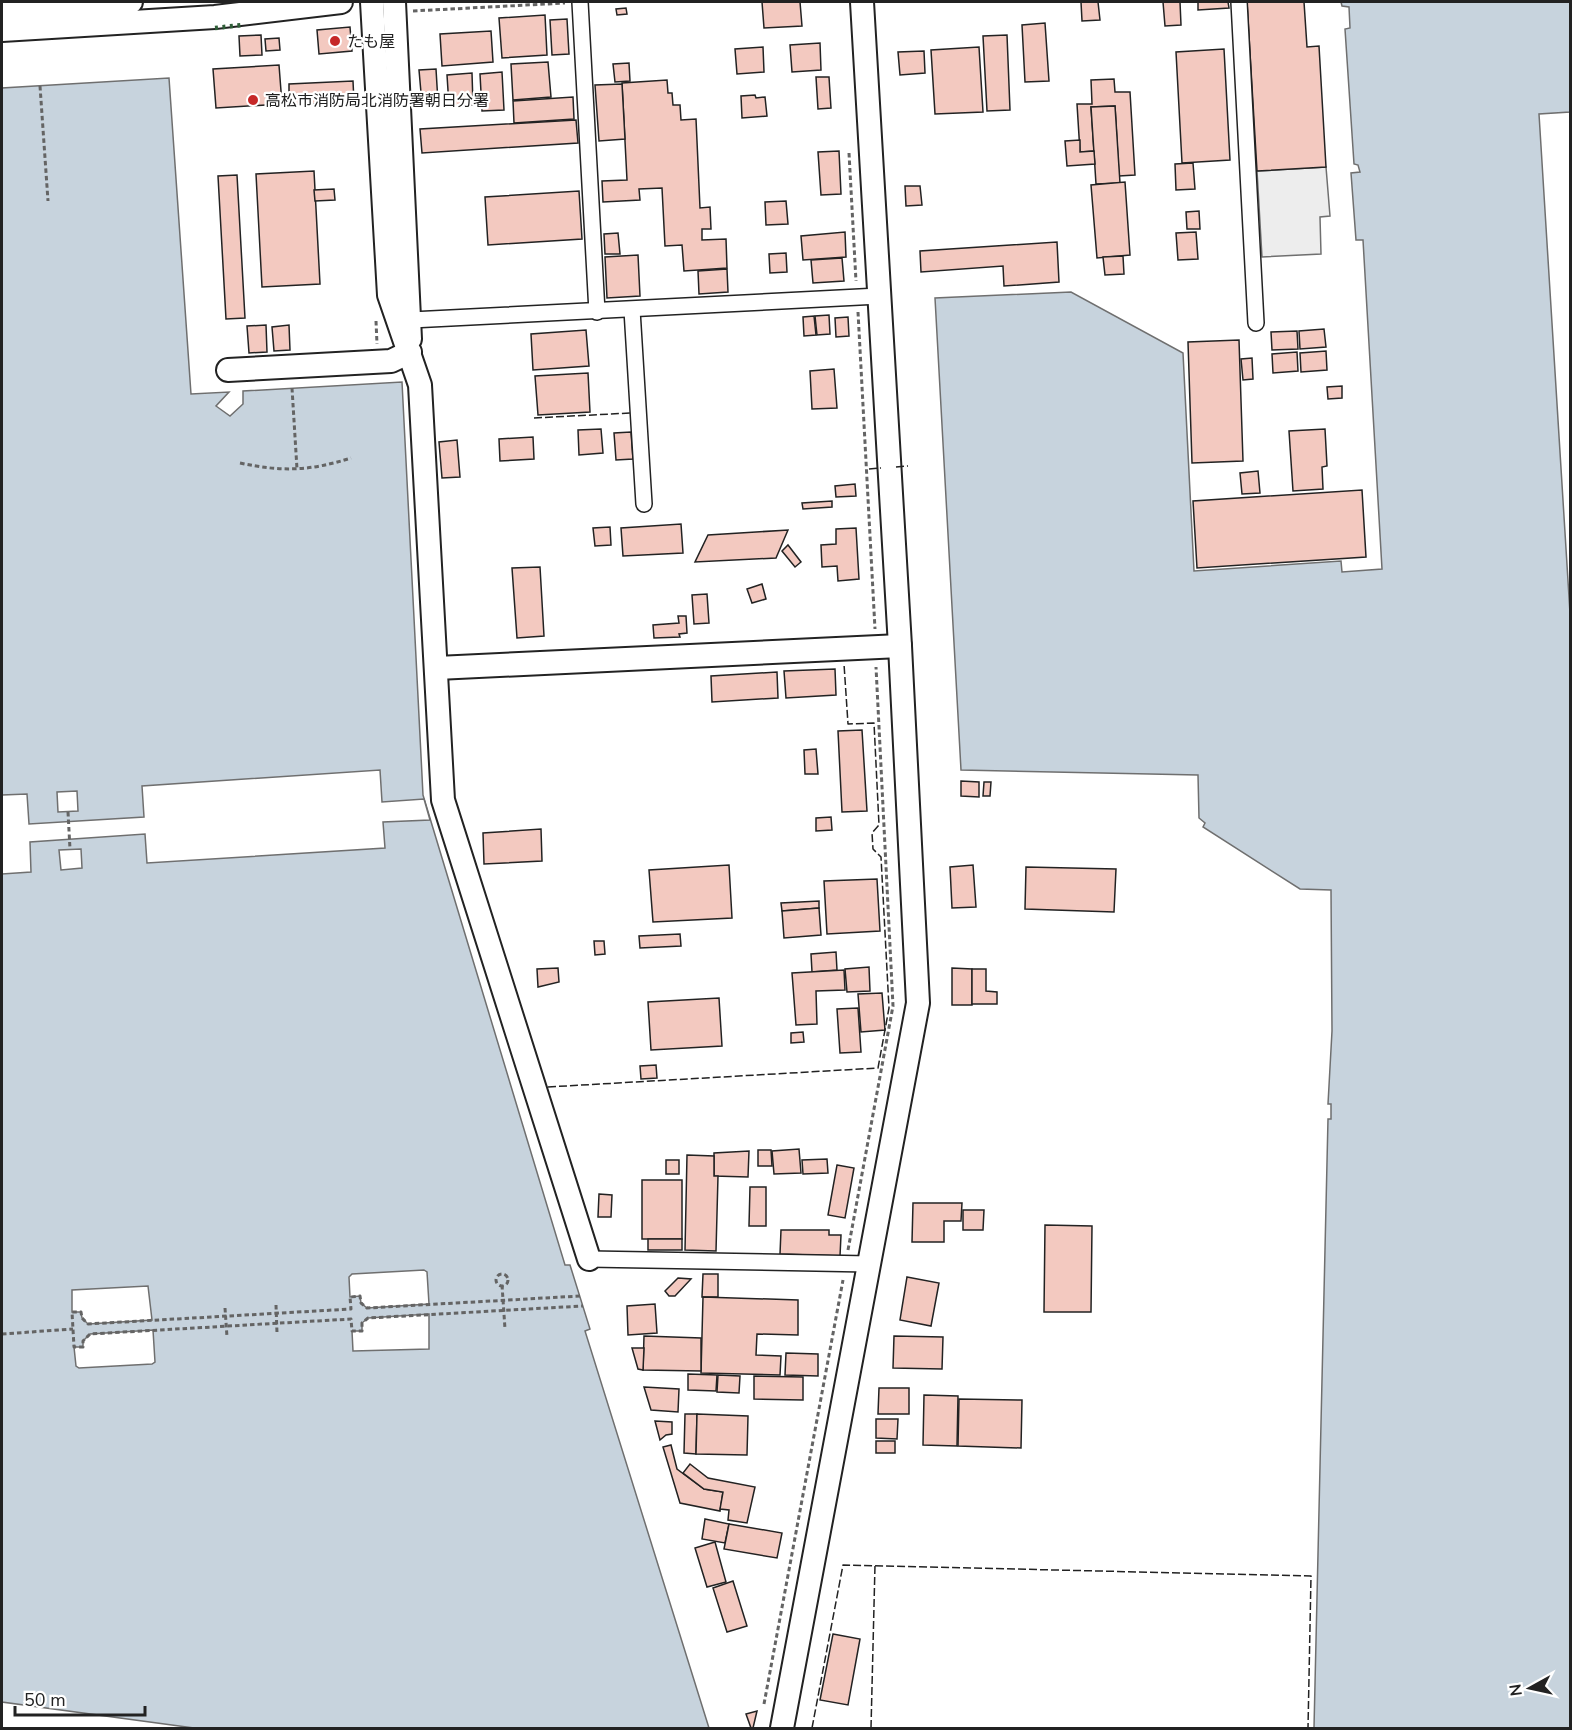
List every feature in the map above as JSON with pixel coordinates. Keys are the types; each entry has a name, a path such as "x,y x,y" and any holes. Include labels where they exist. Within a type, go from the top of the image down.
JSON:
{"street":[{"path":"2,30 122,9 131,2"},
{"path":"2,9 122,9 215,17 341,2"},
{"path":"372,2 389,295 420,385 444,800 589,1259 870,1264"},
{"path":"580,2 597,312"},
{"path":"782,1728 918,1003 900,646 862,2"},
{"path":"1239,2 1256,323"},
{"path":"401,8 411,320 410,352"},
{"path":"411,320 879,296"},
{"path":"632,310 644,504"},
{"path":"228,370 392,361 410,352"},
{"path":"437,668 900,646"}],"path":[{"path":"401,8 411,11 580,2"},
{"path":"40,86 48,201"},
{"path":"849,144 875,633"},
{"path":"376,315 378,361"},
{"path":"291,388 297,469"},
{"path":"240,463 276,471 319,468 351,458"},
{"path":"764,1706 893,1006 876,664"},
{"path":"68,812 70,849"},
{"path":"497,1275 507,1275 507,1284 502,1285 496,1285 497,1275"},
{"path":"502,1285 505,1329"},
{"path":"580,1296 367,1308 361,1303 360,1296 350,1297 351,1309 88,1324 81,1318 81,1312 72,1312 74,1347 83,1347 83,1341 90,1334 351,1319 352,1331 362,1331 362,1323 368,1318 583,1306"},
{"path":"276,1305 277,1333"},
{"path":"225,1308 227,1337"},
{"path":"2,1334 73,1329"}],"shaded area":[{"path":"1341,2 1570,2 1570,112 1539,114 1570,613 1570,1728 1314,1728 1328,1119 1331,1119 1331,1104 1328,1104 1332,1031 1331,890 1300,889 1203,827 1205,823 1199,818 1198,775 961,770 935,298 1071,292 1183,353 1194,571 1341,561 1342,572 1382,569 1363,240 1356,240 1351,173 1360,172 1358,165 1354,164 1345,29 1350,28 1349,7 1342,6"},
{"path":"169,78 191,394 229,392 216,406 230,416 243,404 243,391 402,382 423,795 565,1265 570,1265 590,1329 585,1331 709,1728 194,1728 2,1702 2,88"},
{"path":"1326,167 1330,216 1320,217 1321,254 1262,257 1257,171"}],"pier":[{"path":"380,770 382,802 424,799 430,820 383,822 385,848 147,863 145,834 30,842 31,872 2,874 2,795 27,794 29,824 144,817 142,786"},
{"path":"77,791 78,811 58,812 57,792"},
{"path":"81,849 82,868 61,870 59,850"},
{"path":"424,1270 427,1272 429,1304 367,1308 361,1303 360,1296 350,1297 349,1277 352,1274"},
{"path":"148,1286 152,1320 88,1324 82,1318 81,1312 72,1312 72,1290"},
{"path":"429,1314 429,1349 353,1351 352,1331 362,1331 362,1323 368,1318"},
{"path":"153,1330 155,1362 152,1364 79,1368 76,1366 74,1347 83,1347 83,1341 90,1334"}],"building":[{"path":"762,2 800,2 802,26 764,28"},
{"path":"1081,2 1098,2 1100,20 1082,21"},
{"path":"1163,2 1180,2 1181,25 1165,26"},
{"path":"1198,2 1228,2 1229,8 1198,10"},
{"path":"1247,2 1304,2 1307,47 1319,46 1326,167 1257,171"},
{"path":"626,8 627,14 617,15 616,9"},
{"path":"545,15 547,55 502,58 499,18"},
{"path":"567,19 569,54 552,55 550,20"},
{"path":"1045,23 1049,81 1025,82 1022,25"},
{"name":"たも屋","path":"350,27 352,51 319,54 317,30"},
{"path":"491,31 493,62 442,66 440,34"},
{"path":"261,35 262,55 240,56 239,36"},
{"path":"1007,35 1010,110 987,111 983,36"},
{"path":"279,38 280,50 266,51 265,39"},
{"path":"820,43 821,70 792,72 790,45"},
{"path":"763,47 764,72 737,74 735,49"},
{"path":"979,47 983,112 935,114 931,50"},
{"path":"1224,49 1230,160 1182,163 1176,52"},
{"path":"924,51 925,73 900,75 898,52"},
{"path":"548,62 551,97 513,100 511,64"},
{"path":"629,63 630,81 615,82 613,64"},
{"path":"279,65 282,104 216,108 213,69"},
{"path":"436,69 438,102 422,104 419,70"},
{"path":"502,72 504,110 482,111 480,74"},
{"path":"472,73 473,105 449,106 447,75"},
{"path":"816,77 829,77 831,108 818,109"},
{"path":"1114,79 1115,92 1130,92 1135,175 1119,176 1115,106 1091,107 1094,151 1080,152 1077,104 1092,104 1091,80"},
{"path":"667,80 668,93 672,93 673,105 680,105 681,120 696,119 700,208 710,207 711,229 702,229 702,240 726,239 727,268 684,271 682,245 665,246 662,188 639,189 640,200 603,202 602,181 627,180 622,83"},
{"path":"353,81 354,102 289,105 289,84"},
{"path":"622,84 625,139 599,141 595,85"},
{"path":"755,95 756,98 765,97 767,116 742,118 741,96"},
{"path":"573,97 574,119 514,123 513,101"},
{"path":"1115,106 1120,183 1096,184 1091,107"},
{"path":"576,120 578,143 422,153 420,129"},
{"path":"1080,140 1080,152 1094,151 1095,164 1067,166 1065,141"},
{"path":"839,151 841,194 821,195 818,152"},
{"path":"1193,163 1195,189 1176,190 1175,164"},
{"path":"314,171 320,284 262,287 256,174"},
{"path":"237,175 245,318 226,319 218,176"},
{"path":"1125,182 1130,255 1097,258 1091,185"},
{"path":"905,186 920,186 922,205 906,206"},
{"path":"334,189 335,200 315,201 314,190"},
{"path":"579,191 582,239 488,245 485,197"},
{"path":"786,201 788,224 766,225 765,202"},
{"path":"1199,211 1200,229 1187,229 1186,212"},
{"path":"845,232 846,257 803,260 801,236"},
{"path":"1196,232 1198,259 1178,260 1176,233"},
{"path":"618,233 620,254 605,254 604,234"},
{"path":"1057,242 1059,282 1004,286 1003,266 921,272 920,251"},
{"path":"786,253 787,272 770,273 769,254"},
{"path":"638,255 640,296 607,298 605,257"},
{"path":"1123,256 1124,274 1105,275 1103,257"},
{"path":"842,258 844,281 813,283 811,260"},
{"path":"727,269 728,292 699,294 698,271"},
{"path":"829,315 830,334 817,335 815,316"},
{"path":"814,316 816,335 804,336 803,317"},
{"path":"848,317 849,336 836,337 835,318"},
{"path":"266,325 267,352 249,353 247,326"},
{"path":"289,325 290,350 274,351 272,327"},
{"path":"1324,329 1326,347 1300,349 1299,331"},
{"path":"586,330 589,366 533,370 531,334"},
{"path":"1297,331 1298,349 1272,350 1271,332"},
{"path":"1239,340 1243,461 1192,463 1188,342"},
{"path":"1326,351 1327,370 1301,372 1300,353"},
{"path":"1297,352 1298,371 1273,373 1272,354"},
{"path":"1252,358 1253,379 1243,380 1241,359"},
{"path":"834,369 837,408 812,409 810,371"},
{"path":"588,373 590,412 538,415 535,376"},
{"path":"1342,386 1342,398 1328,399 1327,387"},
{"path":"601,429 603,453 579,455 578,430"},
{"path":"1325,429 1327,466 1322,467 1323,489 1293,491 1289,431"},
{"path":"631,432 633,459 616,460 614,433"},
{"path":"533,437 534,459 500,461 499,439"},
{"path":"457,440 460,477 442,478 439,442"},
{"path":"1258,471 1260,493 1242,494 1240,473"},
{"path":"855,484 856,496 836,497 835,486"},
{"path":"1362,490 1366,557 1197,568 1193,501"},
{"path":"832,501 832,507 803,509 802,503"},
{"path":"681,524 683,553 623,556 621,528"},
{"path":"610,527 611,545 595,546 593,528"},
{"path":"856,528 859,579 838,581 837,566 822,567 821,545 836,544 836,529"},
{"path":"788,530 776,558 695,562 708,535"},
{"path":"788,545 801,562 795,567 782,551"},
{"path":"540,567 544,636 517,638 512,568"},
{"path":"762,584 766,599 752,603 747,589"},
{"path":"707,594 709,623 694,624 692,595"},
{"path":"678,616 686,616 687,633 679,634 680,637 654,638 653,625 679,623"},
{"path":"835,669 836,695 786,698 784,671"},
{"path":"777,672 778,698 712,702 711,676"},
{"path":"862,730 867,811 842,812 838,731"},
{"path":"816,749 818,774 805,774 804,750"},
{"path":"961,781 979,782 979,797 961,796"},
{"path":"984,782 991,782 990,796 983,796"},
{"path":"831,817 832,830 816,831 816,818"},
{"path":"541,829 542,861 484,864 483,833"},
{"path":"729,865 732,918 653,922 649,870"},
{"path":"973,865 976,907 952,908 950,867"},
{"path":"1026,867 1116,869 1114,912 1025,909"},
{"path":"877,879 880,931 827,934 824,881"},
{"path":"819,901 819,908 782,911 781,903"},
{"path":"819,908 821,935 784,938 782,911"},
{"path":"680,934 681,946 640,948 639,936"},
{"path":"594,941 604,941 605,954 595,955"},
{"path":"836,952 837,970 812,972 811,954"},
{"path":"869,967 870,991 847,992 845,969"},
{"path":"558,968 559,982 538,987 537,969"},
{"path":"952,968 972,969 972,1005 952,1005"},
{"path":"972,969 986,969 986,991 997,992 997,1004 972,1004"},
{"path":"844,970 845,990 816,991 817,1024 796,1025 792,973"},
{"path":"882,993 885,1030 861,1032 858,994"},
{"path":"719,998 722,1046 651,1050 648,1002"},
{"path":"858,1008 861,1052 840,1053 837,1009"},
{"path":"803,1032 804,1042 791,1043 791,1033"},
{"path":"656,1065 657,1078 641,1079 640,1066"},
{"path":"799,1149 801,1173 774,1174 772,1151"},
{"path":"758,1150 771,1150 772,1166 758,1166"},
{"path":"749,1151 748,1177 714,1176 714,1153"},
{"path":"687,1155 714,1156 714,1176 718,1176 716,1251 685,1250"},
{"path":"827,1159 828,1173 803,1174 802,1160"},
{"path":"666,1160 679,1160 679,1174 666,1174"},
{"path":"837,1165 854,1168 845,1218 828,1215"},
{"path":"642,1180 682,1180 682,1239 642,1239"},
{"path":"750,1187 766,1187 766,1226 749,1226"},
{"path":"599,1194 612,1195 611,1217 598,1217"},
{"path":"913,1203 962,1203 961,1221 944,1221 944,1242 912,1242"},
{"path":"963,1210 984,1210 983,1230 963,1230"},
{"path":"1045,1225 1092,1226 1091,1312 1044,1312"},
{"path":"781,1230 829,1230 829,1235 841,1235 840,1256 780,1254"},
{"path":"648,1239 682,1239 682,1250 648,1250"},
{"path":"703,1274 718,1274 718,1297 702,1297"},
{"path":"907,1277 939,1283 931,1326 900,1320"},
{"path":"678,1278 691,1279 675,1296 669,1296 665,1291"},
{"path":"703,1297 798,1300 798,1335 757,1334 756,1355 781,1356 780,1375 701,1373"},
{"path":"655,1304 657,1333 628,1335 627,1306"},
{"path":"644,1336 701,1338 701,1371 643,1370"},
{"path":"894,1336 943,1337 942,1369 893,1368"},
{"path":"632,1348 644,1348 643,1370 638,1369"},
{"path":"786,1353 818,1354 818,1376 785,1375"},
{"path":"688,1374 717,1375 716,1391 688,1390"},
{"path":"718,1375 740,1376 739,1393 717,1392"},
{"path":"754,1376 803,1377 803,1400 754,1399"},
{"path":"644,1387 679,1389 678,1412 651,1410"},
{"path":"879,1388 909,1388 909,1414 878,1414"},
{"path":"924,1395 958,1396 957,1446 923,1445"},
{"path":"959,1399 1022,1400 1021,1448 958,1446"},
{"path":"685,1414 697,1414 696,1454 684,1453"},
{"path":"697,1414 748,1416 747,1455 696,1454"},
{"path":"876,1419 898,1419 897,1439 876,1438"},
{"path":"655,1421 672,1422 672,1434 660,1440"},
{"path":"876,1441 895,1441 895,1453 876,1453"},
{"path":"671,1445 677,1469 704,1489 723,1492 720,1511 680,1503 663,1447"},
{"path":"690,1464 708,1478 755,1487 747,1523 728,1520 729,1510 720,1509 723,1492 704,1489 683,1473"},
{"path":"705,1519 729,1524 725,1543 702,1539"},
{"path":"729,1524 782,1533 777,1558 724,1549"},
{"path":"715,1542 726,1582 707,1587 695,1548"},
{"path":"733,1581 747,1626 727,1632 713,1588"},
{"path":"833,1634 860,1639 848,1705 820,1700"},
{"path":"757,1711 753,1728 751,1728 746,1714"}],"hedge":[{"path":"215,28 242,25"}],"fence":[{"path":"534,418 630,413"},
{"path":"896,467 908,466"},
{"path":"869,469 881,468"},
{"path":"548,1087 878,1068 889,1008 881,857 873,849 872,833 879,825 874,723 848,724 844,664"},
{"path":"812,1728 843,1565 1311,1576 1308,1728"},
{"path":"871,1728 875,1565"}],"place":[{"name":"たも屋","path":"335,41"},
{"name":"高松市消防局北消防署朝日分署","path":"253,100"}]}
